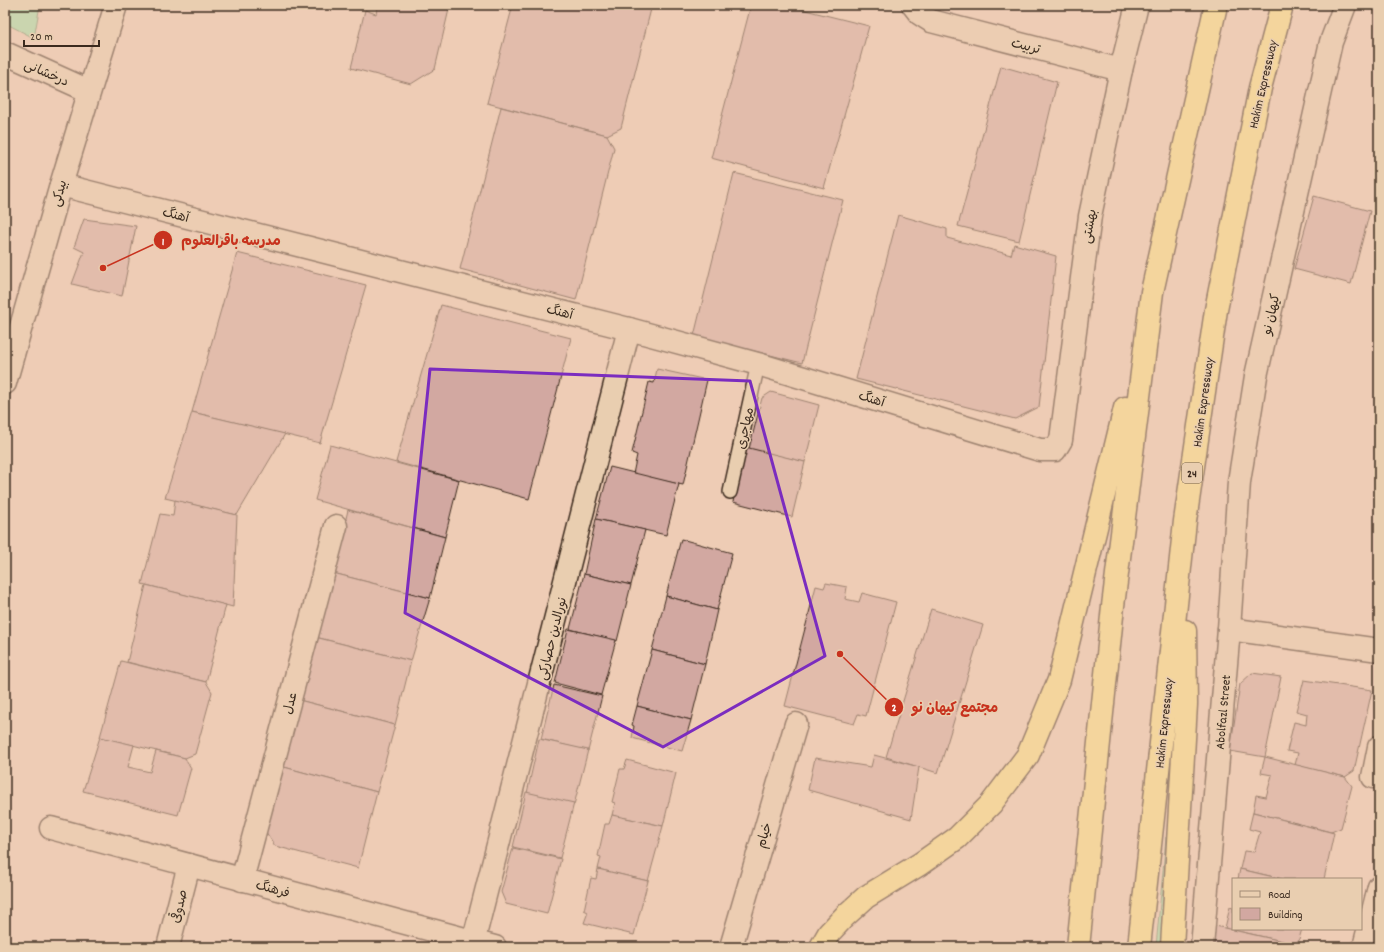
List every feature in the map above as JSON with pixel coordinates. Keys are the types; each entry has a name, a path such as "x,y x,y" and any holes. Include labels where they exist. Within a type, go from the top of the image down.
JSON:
{"highway":[{"path":"822,947 829,933 866,897 920,864 958,838 991,804 1028,754 1059,680 1152,292 1216,5"},
{"name":"Hakim Expressway","path":"1139,947 1185,521 1216,310 1260,88 1282,5"},
{"path":"1078,947 1112,606 1152,292"},
{"path":"1172,947 1186,704 1185,521"}],"street":[{"name":"بیدکی","path":"5,383 61,185 116,5"},
{"name":"تربیت","path":"913,5 920,14 931,21 1121,70"},
{"name":"بهشتی","path":"1055,450 1061,440 1090,216 1121,70 1137,5"},
{"path":"1260,88 1291,5"},
{"name":"کیهان نو","path":"1229,628 1239,482 1256,376 1330,42 1345,5"},
{"name":"درخشانی","path":"5,53 89,91"},
{"name":"آهنگ","path":"61,185 629,328 758,364 1040,450 1055,450"},
{"name":"نورالدین حصارکی","path":"473,944 629,328"},
{"name":"عدل","path":"242,880 336,526"},
{"path":"1229,628 1379,650"},
{"name":"Abolfazl Street","path":"1202,947 1229,628"},
{"name":"خیام","path":"731,947 796,724"},
{"path":"1373,777 1379,747"},
{"name":"فرهنگ","path":"51,828 473,944 495,947"},
{"name":"صدوقی","path":"168,947 189,865"},
{"path":"1364,947 1379,887"}],"lane":[{"name":"مهاجری","path":"730,492 758,364"}],"highlighted area":[{"path":"430,369 750,381 825,656 663,747 405,613"}],"green space":[{"path":"5,5 40,5 34,38 5,23"},
{"path":"1166,837 1162,947 1156,947"}],"building":[{"path":"378,5 450,5 435,69 411,84 351,68 365,10 376,14"},
{"path":"513,5 652,5 621,128 607,135 487,103"},
{"path":"751,5 785,5 869,26 824,188 711,158"},
{"path":"1001,66 1057,82 1019,241 958,226"},
{"path":"501,107 607,135 614,148 576,300 460,269"},
{"path":"734,173 843,200 802,363 694,336"},
{"path":"1314,196 1370,211 1351,284 1294,269"},
{"path":"898,215 947,229 947,238 1011,255 1014,244 1056,256 1039,407 1015,419 856,379"},
{"path":"84,219 136,226 122,296 72,284 84,252 74,247"},
{"path":"237,253 366,285 320,443 192,412"},
{"path":"441,305 571,338 529,499 396,462"},
{"path":"657,369 707,380 683,485 633,474 637,455 632,453 649,382 654,383"},
{"path":"771,392 819,405 805,462 749,449 762,398"},
{"path":"192,412 285,434 237,515 165,498"},
{"path":"330,445 459,480 445,537 315,500"},
{"path":"745,447 805,462 792,517 733,502"},
{"path":"610,467 679,484 666,535 596,519"},
{"path":"175,500 237,515 233,607 142,584 160,514 173,516"},
{"path":"348,510 445,537 430,598 333,573"},
{"path":"596,519 645,530 631,585 584,574"},
{"path":"681,539 732,553 717,610 666,596"},
{"path":"333,573 430,598 411,661 315,637"},
{"path":"584,574 631,585 617,641 570,629"},
{"path":"826,583 847,587 845,599 859,602 862,593 896,602 866,716 858,714 854,724 785,706 816,586 824,588"},
{"path":"146,585 226,605 206,682 127,662"},
{"path":"666,596 717,610 705,664 652,650"},
{"path":"931,609 983,625 938,773 886,757"},
{"path":"568,629 616,640 601,695 555,683"},
{"path":"315,637 411,661 395,725 299,700"},
{"path":"652,650 705,664 691,720 637,706"},
{"path":"121,661 206,682 212,692 195,754 185,758 100,737"},
{"path":"1252,673 1281,677 1265,757 1230,751 1240,684"},
{"path":"1304,680 1372,690 1354,771 1345,777 1295,765 1298,753 1287,751 1294,722 1306,725 1307,714 1296,711"},
{"path":"554,685 602,696 588,751 541,739"},
{"path":"299,700 395,725 377,792 284,767 282,763"},
{"path":"637,706 691,720 682,751 632,738 634,726 632,725"},
{"path":"100,737 134,745 128,767 150,772 156,751 185,758 191,768 178,815 83,791"},
{"path":"539,739 588,750 574,805 527,793"},
{"path":"874,755 919,767 911,819 808,790 815,758 871,767"},
{"path":"1265,757 1345,777 1352,786 1341,828 1331,832 1253,812 1256,795 1266,797 1272,775 1261,773"},
{"path":"627,760 676,773 663,826 612,815 615,803 612,802 620,769 624,769"},
{"path":"284,767 377,792 358,868 275,846 266,832"},
{"path":"526,792 574,803 560,858 513,847"},
{"path":"1253,812 1334,833 1324,878 1279,878 1240,869 1244,851 1254,852 1260,832 1249,829"},
{"path":"612,815 663,826 648,881 598,869 601,857 598,856 605,824 609,824"},
{"path":"513,848 561,859 547,914 506,904 501,892"},
{"path":"598,869 648,881 634,935 584,923 588,912 584,910 591,878 596,879"},
{"path":"1240,869 1278,878 1238,878"},
{"path":"1230,907 1232,908 1232,930 1225,928"},
{"path":"1211,925 1295,944 1298,947 1209,947"},
{"path":"1234,930 1302,930 1299,939 1295,944"}],"place":[{"name":"مدرسه باقرالعلوم","path":"103,268"},
{"name":"مجتمع کیهان نو","path":"840,654"}]}
